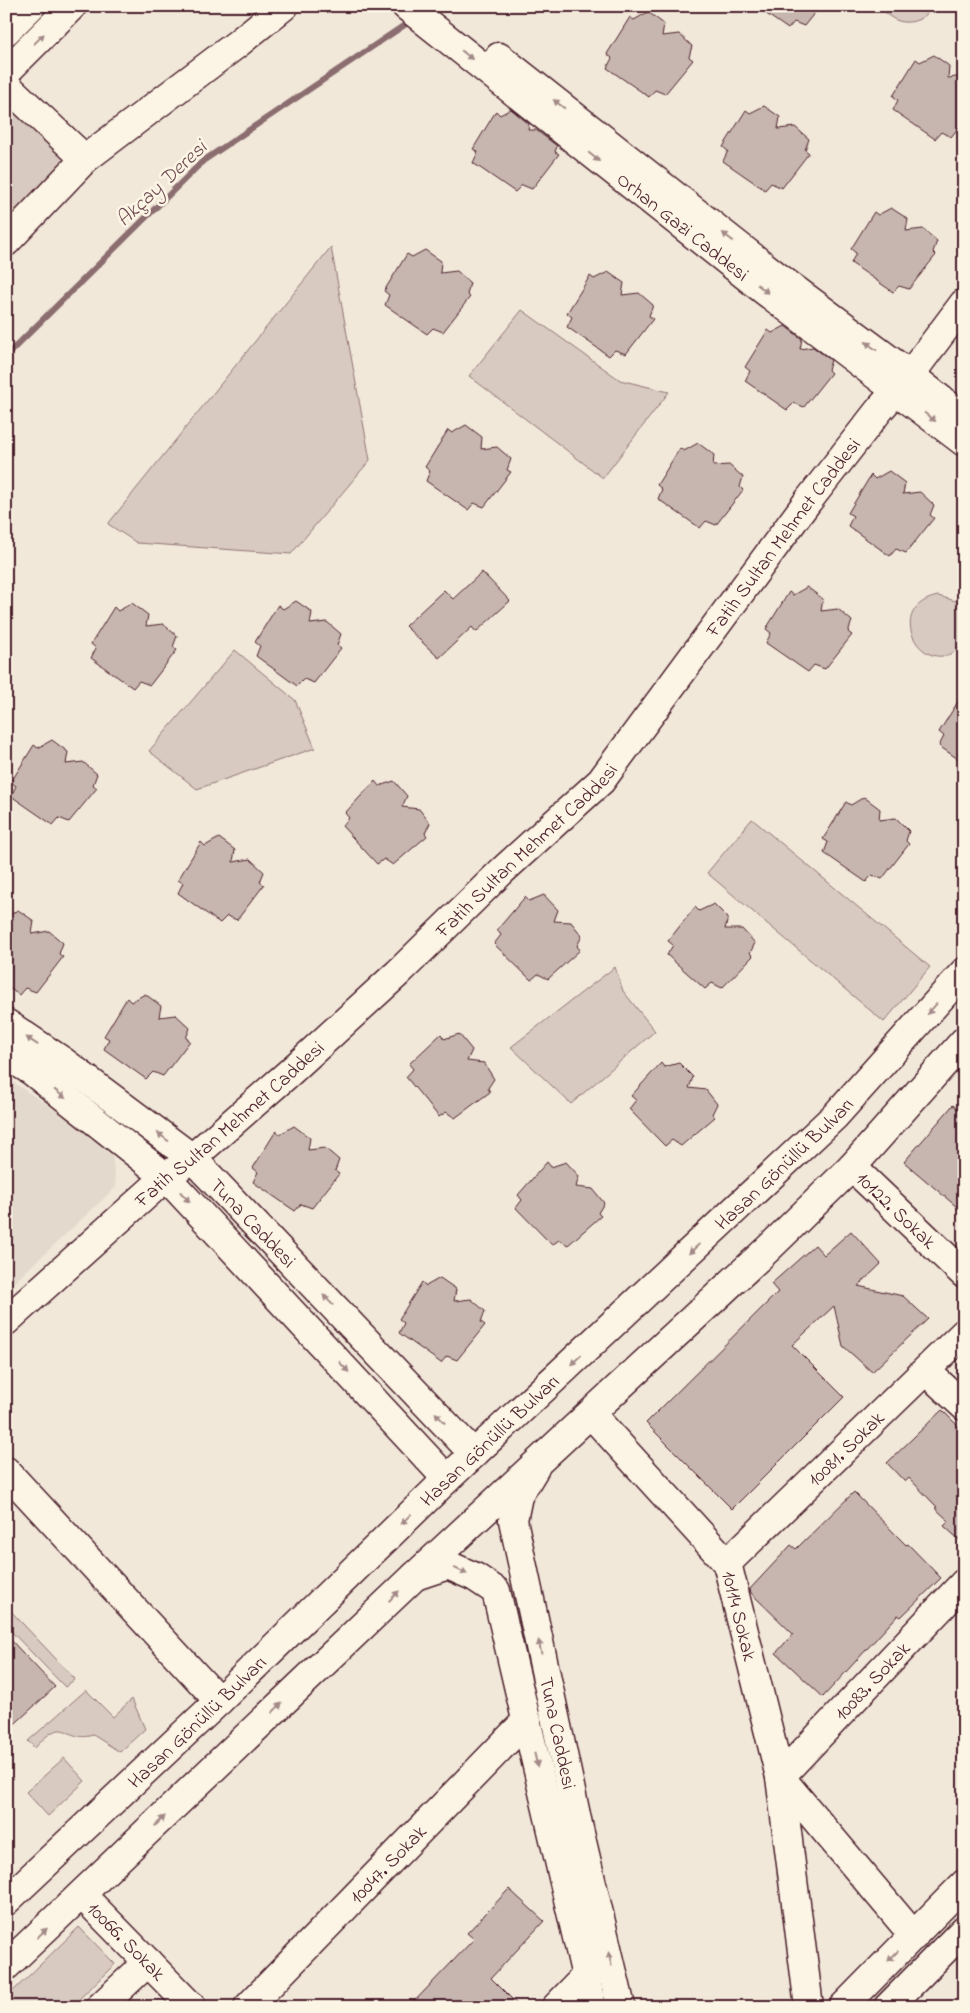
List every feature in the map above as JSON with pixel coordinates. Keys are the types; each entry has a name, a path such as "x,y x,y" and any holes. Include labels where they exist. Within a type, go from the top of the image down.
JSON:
{"street":[{"path":"6,31 31,6"},
{"path":"6,72 72,6"},
{"path":"6,242 85,159 284,6"},
{"name":"Orhan Gazi Caddesi","path":"406,7 436,15 778,277 903,383 964,442"},
{"path":"6,85 85,159"},
{"name":"Fatih Sultan Mehmet Caddesi","path":"6,1321 166,1177 192,1158 289,1073 398,973 502,871 600,781 808,501 880,408 903,383 964,302"},
{"name":"Orhan Gazi Caddesi","path":"903,383 964,418"},
{"name":"Hasan Gönüllü Bulvarı","path":"6,1901 219,1701 447,1478 835,1116 964,972"},
{"name":"Tuna Caddesi","path":"6,1023 61,1060 192,1158 474,1454"},
{"path":"6,1966 415,1576 770,1247 852,1167 964,1041"},
{"name":"Tuna Caddesi","path":"6,1055 33,1072 166,1177 447,1478"},
{"name":"10122. Sokak","path":"852,1167 964,1274"},
{"name":"10081. Sokak","path":"727,1563 964,1332"},
{"path":"926,1371 964,1406"},
{"name":"10114 Sokak","path":"591,1414 727,1563 780,1777 810,2007"},
{"name":"Tuna Caddesi","path":"538,1462 518,1496 513,1520 579,1829 621,2007"},
{"path":"6,1471 219,1701"},
{"name":"Tuna Caddesi","path":"415,1576 448,1565 475,1577 496,1591 586,1976 591,2007"},
{"name":"10083. Sokak","path":"780,1777 964,1583"},
{"name":"10047. Sokak","path":"248,2007 526,1720"},
{"name":"10114 Sokak","path":"780,1777 914,1936"},
{"path":"843,2007 964,1884"},
{"name":"10066. Sokak","path":"82,1895 192,2007"},
{"path":"888,2007 964,1930"},
{"path":"100,2007 148,1962"},
{"path":"556,2007 586,1976"}],"shaded area":[{"path":"881,6 933,6 921,18 907,22 892,18"},
{"path":"6,102 73,163 6,234"},
{"path":"331,247 370,460 291,554 137,543 108,524"},
{"path":"522,310 620,380 669,392 603,478 469,376"},
{"path":"938,596 956,601 964,608 964,643 950,654 936,656 924,651 915,640 911,628 912,615 921,603"},
{"path":"235,650 295,700 315,748 197,789 149,751"},
{"path":"752,819 930,967 884,1022 707,873"},
{"path":"615,967 623,991 655,1031 571,1104 511,1047"},
{"path":"6,1078 111,1145 116,1187 6,1290"},
{"path":"6,1606 75,1679 65,1687 6,1626"},
{"path":"86,1690 113,1717 132,1699 145,1729 120,1752 93,1735 76,1736 60,1730 45,1737 35,1748 28,1741"},
{"path":"64,1758 85,1781 48,1816 26,1792"},
{"path":"79,1927 115,1964 71,2007 6,2007 6,1998"}],"building":[{"path":"755,6 820,6 804,26 794,22 788,29"},
{"path":"648,12 664,24 662,36 679,34 692,46 689,57 693,60 665,94 655,90 649,97 607,68 612,58 607,54 630,17 634,20"},
{"path":"934,55 949,66 948,78 964,76 964,121 951,137 941,132 935,139 893,110 898,100 893,96 916,59 920,62"},
{"path":"764,106 780,117 778,129 795,127 809,139 805,150 809,153 782,188 771,183 765,190 723,161 728,151 723,147 746,110 750,113"},
{"path":"511,109 529,124 528,130 536,130 557,146 555,152 559,154 532,189 522,185 515,192 473,163 478,152 473,149 496,111 500,115"},
{"path":"891,208 908,219 906,231 923,229 937,241 933,252 936,255 909,289 899,286 893,292 851,263 856,253 851,249 874,212 878,215"},
{"path":"425,250 441,261 440,273 457,271 470,283 467,294 470,297 443,332 433,328 427,334 385,305 389,295 384,291 407,254 412,257"},
{"path":"608,272 624,283 622,295 639,293 653,305 649,316 653,319 626,354 615,350 609,356 567,327 572,317 567,313 590,276 594,279"},
{"path":"785,326 802,339 800,349 813,347 831,360 828,370 831,373 804,407 794,403 787,410 745,381 750,371 745,367 768,330 772,333"},
{"path":"466,425 482,437 481,449 497,447 511,459 507,470 511,472 484,507 474,503 468,510 426,481 430,471 425,467 448,430 452,433"},
{"path":"698,443 714,455 713,466 729,465 743,477 740,487 743,490 716,525 706,521 700,528 658,499 662,489 657,485 680,448 684,451"},
{"path":"889,471 905,483 903,494 920,492 934,505 930,515 934,518 906,553 896,549 890,556 848,526 853,516 848,513 871,475 875,479"},
{"path":"482,572 510,601 476,632 472,627 439,658 405,626 444,590 453,599"},
{"path":"807,587 823,599 821,611 838,609 852,621 848,632 852,635 825,669 814,665 808,672 766,643 771,633 766,629 789,592 793,595"},
{"path":"296,601 312,612 310,624 327,622 341,634 337,645 341,648 314,683 304,679 297,686 256,656 260,646 255,642 278,605 283,609"},
{"path":"132,603 148,615 146,626 163,624 177,636 173,647 177,650 150,685 139,681 133,688 91,658 96,648 91,644 114,607 118,611"},
{"path":"964,692 964,763 939,746 944,736 939,732"},
{"path":"52,740 68,752 66,764 83,762 97,774 93,785 97,788 69,822 59,818 53,825 11,796 16,786 11,782 34,745 38,748"},
{"path":"375,781 379,786 394,781 407,796 402,807 419,809 430,823 425,833 427,836 393,865 384,859 377,864 342,826 349,818 345,813"},
{"path":"864,797 880,809 879,820 896,818 909,831 906,841 909,844 882,879 872,875 866,882 824,853 828,842 823,839 846,802 851,805"},
{"path":"219,838 235,850 233,862 250,859 264,872 260,882 264,885 237,920 227,916 220,923 178,893 183,883 178,880 201,842 205,846"},
{"path":"544,895 558,910 554,921 571,922 582,936 577,946 580,950 548,979 538,974 531,980 494,944 501,935 497,930 525,897 529,901"},
{"path":"714,904 728,918 725,929 742,929 755,943 750,953 753,956 722,988 712,983 705,989 667,955 673,945 668,941 695,907 699,911"},
{"path":"18,910 34,921 32,934 49,931 63,943 59,954 63,957 36,992 25,988 19,995 6,986 6,917"},
{"path":"145,994 161,1006 159,1017 176,1015 190,1028 186,1038 190,1041 163,1076 153,1072 146,1079 104,1049 109,1039 104,1036 127,998 131,1002"},
{"path":"441,1034 444,1039 459,1034 472,1050 467,1061 484,1063 494,1079 488,1088 490,1092 455,1118 446,1112 439,1117 406,1077 413,1069 409,1064"},
{"path":"661,1063 664,1067 679,1063 693,1077 689,1088 706,1090 717,1104 712,1114 715,1117 681,1146 672,1140 665,1146 629,1109 636,1100 631,1096"},
{"path":"953,1105 964,1114 964,1213 904,1162"},
{"path":"294,1126 310,1138 308,1150 325,1148 339,1160 335,1171 339,1174 312,1208 301,1204 295,1211 253,1182 258,1172 253,1168 276,1131 280,1134"},
{"path":"547,1162 551,1167 566,1162 579,1176 576,1187 593,1189 604,1203 598,1213 601,1216 568,1245 559,1240 552,1245 516,1208 522,1200 518,1195"},
{"path":"851,1231 881,1264 858,1286 903,1296 928,1319 872,1372 843,1346 834,1306 792,1345 844,1397 732,1509 646,1423 778,1292 771,1284 815,1245 824,1255"},
{"path":"440,1278 456,1289 454,1301 471,1299 485,1311 481,1322 485,1325 457,1360 447,1356 441,1363 399,1333 404,1323 399,1319 422,1282 426,1286"},
{"path":"942,1410 964,1432 964,1544 944,1526 949,1521 935,1508 937,1507 909,1478 905,1482 887,1463"},
{"path":"854,1492 941,1578 901,1617 898,1615 823,1697 776,1653 793,1634 751,1593 750,1589 791,1545 796,1549"},
{"path":"6,1635 55,1687 6,1732"},
{"path":"509,1889 544,1921 491,1978 520,2007 409,2007 474,1939 467,1933"}],"waterway":[{"name":"Akçay Deresi","path":"6,356 203,161 412,20"}]}
